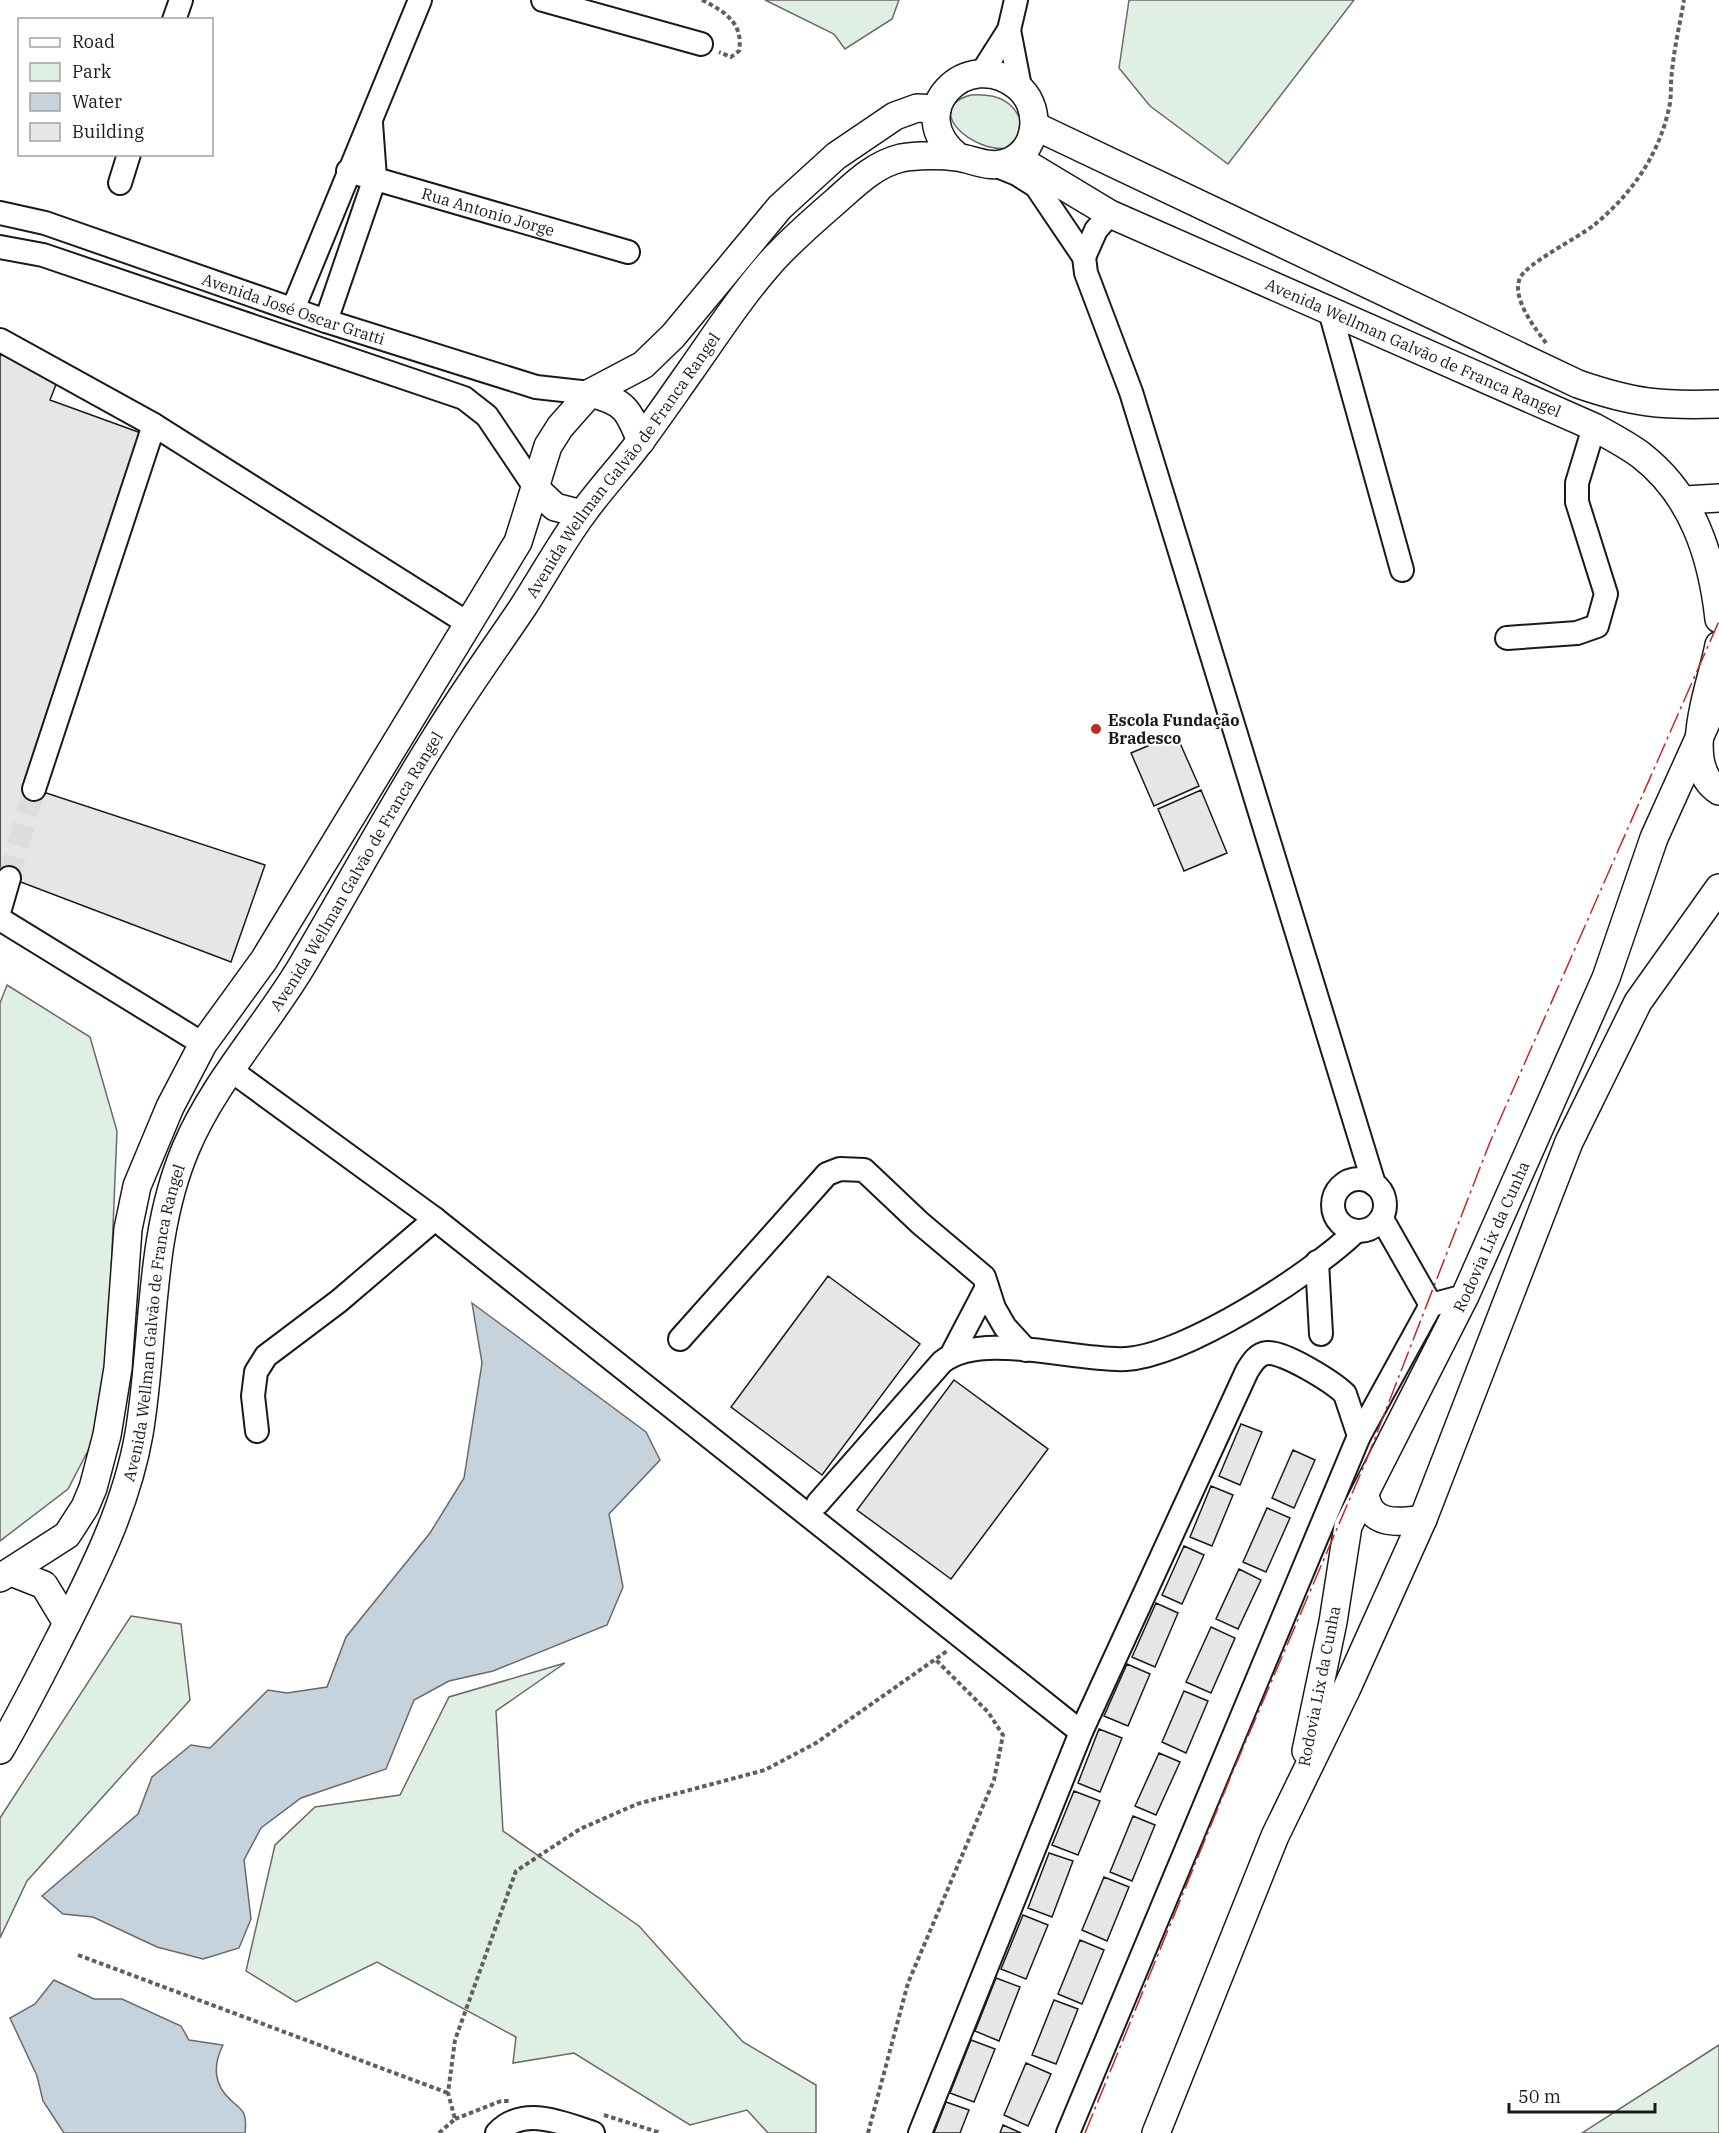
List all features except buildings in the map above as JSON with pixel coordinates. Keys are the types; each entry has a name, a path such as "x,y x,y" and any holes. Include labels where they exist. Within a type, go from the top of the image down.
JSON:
{"main road":[{"path":"981,74 1006,79 1020,87 1029,99 1035,126 1029,142 1006,162 981,165 958,157 939,137 936,109 942,94 953,83 966,76 981,74"},
{"name":"Avenida Wellman Galvão de Franca Rangel","path":"5,1575 67,1535 93,1488 107,1435 118,1368 128,1229 137,1186 170,1107 203,1044 264,960 518,542 548,446 590,393 643,365 673,336 780,207 836,156 895,116 917,108 936,109"},
{"name":"Avenida Wellman Galvão de Franca Rangel","path":"1035,126 1578,384 1618,398 1664,406 1719,404"},
{"name":"Avenida Wellman Galvão de Franca Rangel","path":"0,1750 9,1721 67,1623 119,1511 128,1480 148,1372 160,1237 170,1191 197,1124 296,975 437,735 582,513 640,441 746,292 774,259 810,224 879,167 901,158 958,157"},
{"name":"Avenida Wellman Galvão de Franca Rangel","path":"1006,162 1110,214 1594,427 1642,456 1685,500 1710,558 1719,619"},
{"path":"590,393 610,398 627,409 640,441"},
{"path":"536,489 555,507 582,513"},
{"path":"1685,500 1719,498"},
{"path":"1719,645 1699,734 1703,772 1709,785 1719,791"},
{"name":"Rodovia Lix da Cunha","path":"1299,1787 1333,1622 1348,1526 1465,1296 1606,978 1654,838 1719,694"},
{"name":"Rodovia Lix da Cunha","path":"1156,2133 1275,1836 1423,1519 1569,1142 1638,1002 1719,888"},
{"path":"1365,1492 1369,1508 1385,1521 1395,1523 1423,1519"},
{"path":"5,1575 44,1585 67,1623"}],"street":[{"path":"175,18 181,0"},
{"path":"293,309 321,246 348,171 371,122 420,0"},
{"path":"543,0 701,44"},
{"path":"981,74 1009,30 1016,0"},
{"path":"1009,30 1020,87"},
{"path":"326,321 375,178 371,122"},
{"path":"120,183 128,156"},
{"path":"1006,162 1017,174 1036,186 1084,257 1086,273 1131,392 1374,1184 1385,1198 1386,1207 1382,1219 1376,1226 1355,1232 1346,1229 1334,1214 1334,1196 1346,1182 1357,1179 1374,1184"},
{"name":"Rua Antonio Jorge","path":"348,171 628,252"},
{"name":"Avenida José Oscar Gratti","path":"0,213 45,223 326,321 536,387 590,393"},
{"path":"1084,257 1096,230 1110,214"},
{"name":"Avenida José Oscar Gratti","path":"0,247 43,255 464,398 487,416 536,489"},
{"path":"1330,311 1402,570"},
{"path":"0,340 154,425 469,624"},
{"path":"34,789 154,425"},
{"path":"1507,638 1577,633 1597,626 1603,612 1606,594 1577,502 1577,483 1594,427"},
{"path":"0,909 9,878"},
{"path":"0,919 203,1044"},
{"path":"232,1071 435,1219 1081,1732"},
{"path":"680,1339 827,1174 840,1169 864,1170 920,1223 975,1267 984,1277 1005,1327 1026,1350"},
{"path":"257,1431 253,1395 256,1372 266,1356 339,1301 435,1219"},
{"path":"1382,1219 1431,1305"},
{"path":"953,1352 1026,1350 1127,1359 1161,1351 1199,1336 1230,1319 1317,1262 1355,1232"},
{"path":"1317,1262 1321,1334"},
{"path":"818,1503 953,1352 987,1287"},
{"path":"1068,2133 1359,1436 1431,1305 1465,1296"},
{"path":"1408,1349 1419,1387"},
{"path":"920,2133 1081,1732 1255,1358 1267,1353 1282,1355 1339,1388 1350,1403 1359,1436"},
{"path":"496,2133 524,2118 554,2120 593,2133"}],"path":[{"path":"701,44 734,57 739,51 741,42 738,29 724,11 702,0"},
{"path":"1551,350 1528,316 1519,294 1520,278 1535,261 1567,245 1595,224 1621,200 1643,172 1660,141 1670,107 1672,72 1684,0"},
{"path":"439,2133 455,2119 448,2093 456,2040 516,1872 580,1828 637,1804 765,1770 816,1743 964,1638"},
{"path":"868,2133 908,1983 994,1780 1003,1735 988,1712 935,1659"},
{"path":"78,1955 448,2093"}],"green space":[{"path":"765,0 899,0 892,19 845,49 834,34"},
{"path":"1129,0 1354,0 1228,164 1150,106 1119,68"},
{"path":"971,95 998,98 1005,101 1016,112 1024,129 1009,148 995,148 981,144 968,138 958,129 952,120 951,110 957,102"},
{"path":"7,985 90,1037 117,1131 105,1418 68,1489 0,1541 0,1003"},
{"path":"131,1616 181,1624 190,1700 27,1881 0,1938 0,1818"},
{"path":"565,1663 496,1711 503,1831 639,1926 743,2042 816,2085 816,2133 768,2133 747,2110 690,2125 574,2053 513,2063 516,2037 377,1962 296,2002 246,1971 275,1845 315,1807 400,1795 449,1697"},
{"path":"1719,2045 1719,2133 1582,2133"}],"water":[{"path":"472,1303 646,1432 660,1460 609,1514 623,1587 607,1625 493,1671 449,1681 414,1700 386,1769 301,1798 261,1828 244,1860 251,1919 239,1948 203,1959 157,1947 93,1917 63,1914 42,1896 138,1814 152,1777 191,1745 210,1748 268,1690 287,1693 327,1687 346,1637 430,1533 464,1478 482,1363"},
{"path":"54,1980 94,1999 122,1999 181,2026 189,2040 223,2045 218,2057 217,2076 225,2094 244,2113 245,2133 64,2133 43,2101 37,2076 10,2018 35,2004"}],"tunnel":[{"path":"9,878 34,789"}],"power":[{"path":"1085,2133 1233,1771 1366,1461 1490,1142 1719,621"}],"place":[{"name":"Escola Fundação Bradesco","path":"1096,729"}]}
